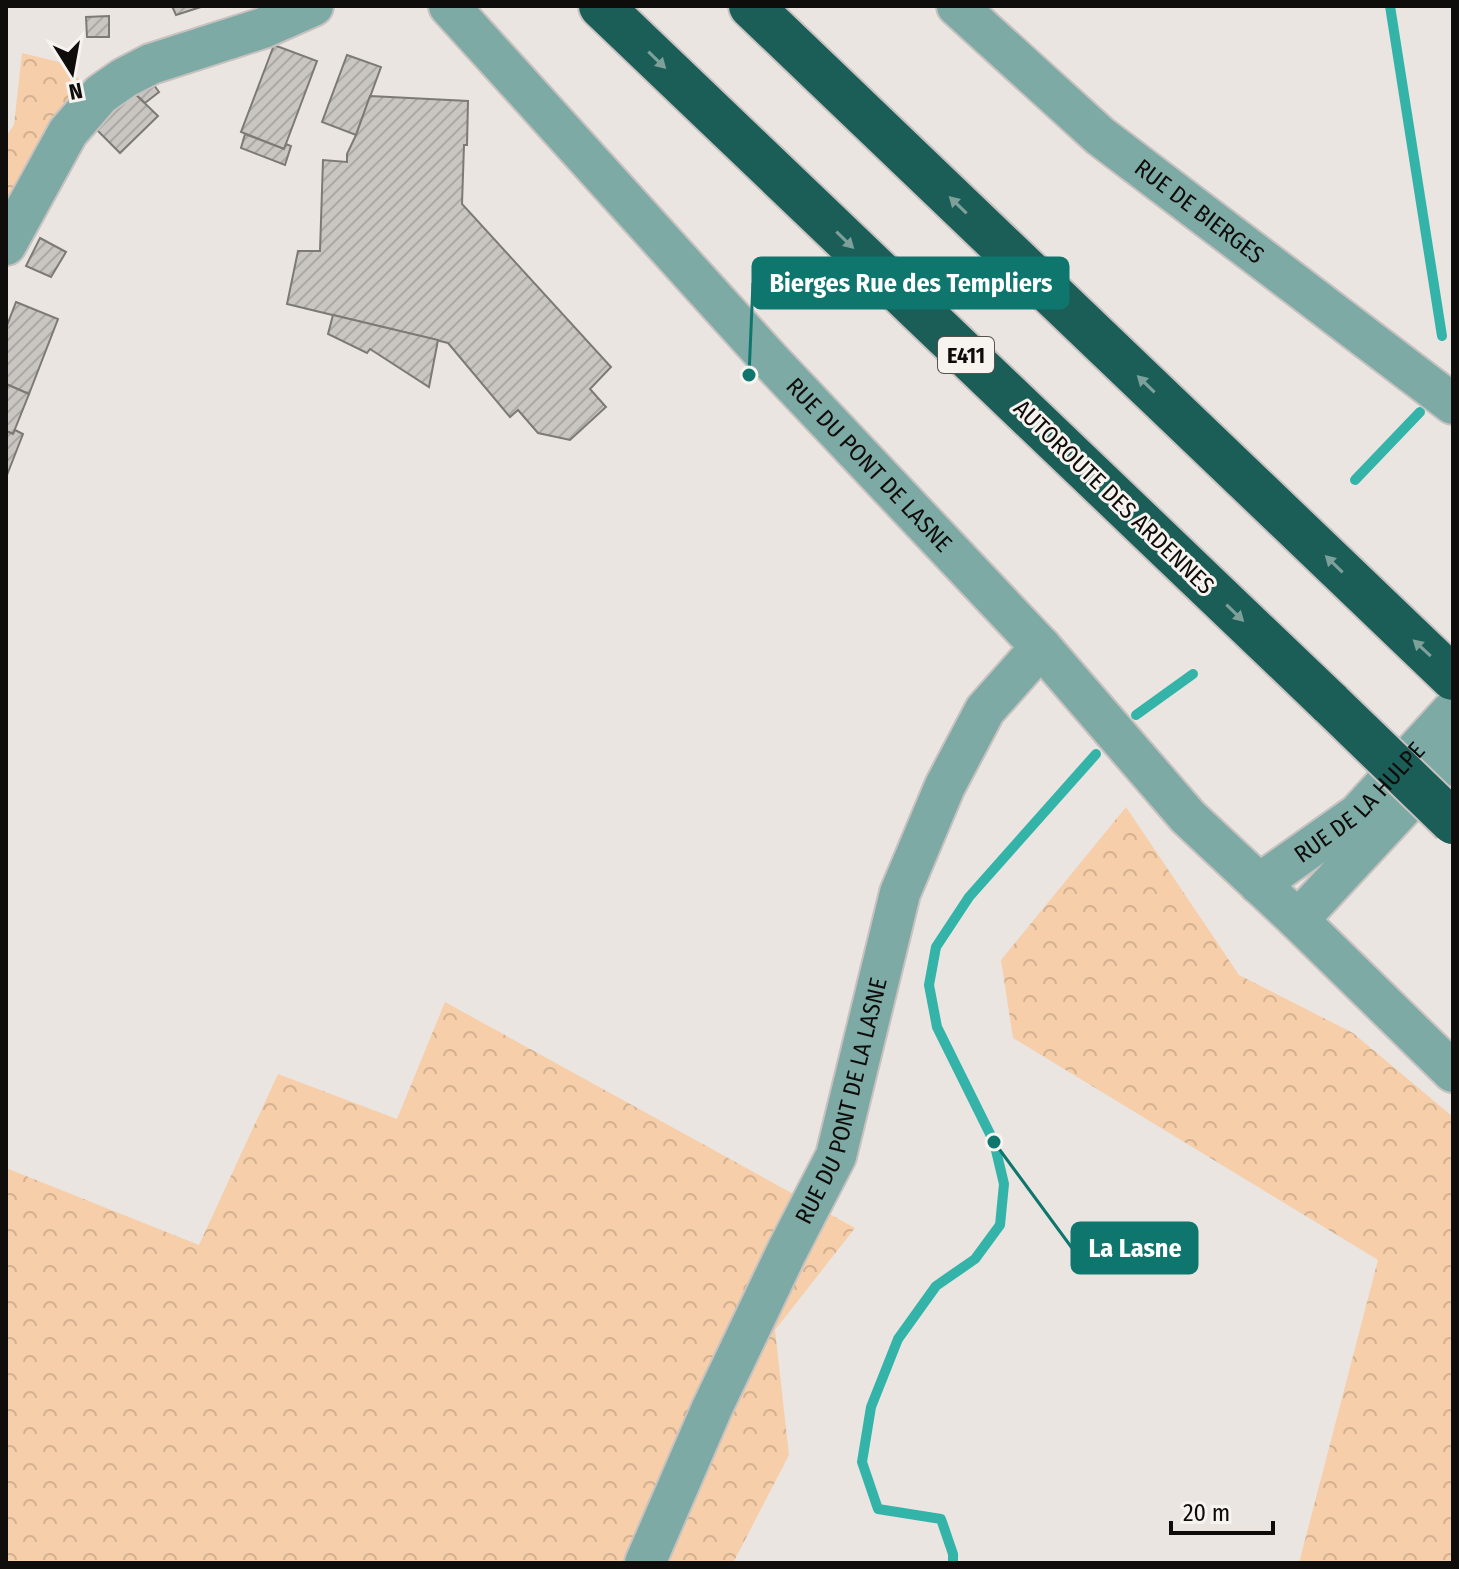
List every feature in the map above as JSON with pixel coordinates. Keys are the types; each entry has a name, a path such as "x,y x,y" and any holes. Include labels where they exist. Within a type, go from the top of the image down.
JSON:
{"highway":[{"name":"AUTOROUTE DES ARDENNES","path":"601,6 1453,822"},
{"path":"751,6 1453,678"}],"street":[{"path":"6,245 68,132 101,94 151,64 263,28 313,6"},
{"name":"RUE DU PONT DE LASNE","path":"449,6 769,359 1041,647 1188,817 1453,1072"},
{"name":"RUE DE BIERGES","path":"957,6 1100,136 1453,404"},
{"name":"RUE DU PONT DE LA LASNE","path":"645,1563 712,1408 836,1156 900,893 945,786 985,710 1041,647"},
{"name":"RUE DE LA HULPE","path":"1259,884 1358,814 1453,710"},
{"name":"RUE DE LA HULPE","path":"1298,920 1453,753"}],"green space":[{"path":"22,53 59,62 79,79 77,93 6,214 6,136 14,125"},
{"path":"1126,807 1239,975 1353,1033 1453,1117 1453,1563 1299,1563 1378,1260 1013,1038 1001,960"},
{"path":"445,1002 855,1228 775,1330 789,1455 733,1563 6,1563 6,1168 199,1245 278,1074 397,1119"}],"building":[{"path":"172,6 204,6 176,15"},
{"path":"109,16 109,37 87,37 86,17"},
{"path":"274,45 317,61 284,149 241,132"},
{"path":"347,55 381,67 356,135 322,122"},
{"path":"148,77 159,92 145,103 131,90"},
{"path":"131,90 158,116 120,153 94,127"},
{"path":"370,96 468,101 462,204 611,367 590,389 606,407 570,440 538,433 518,410 510,417 448,343 287,304 298,251 320,251 323,160 347,162 347,154"},
{"path":"245,134 284,149 286,144 291,146 285,165 241,148"},
{"path":"40,238 66,252 51,277 26,266"},
{"path":"16,302 58,319 29,394 6,384 6,328"},
{"path":"333,315 438,340 429,387 370,349 367,353 328,334"},
{"path":"6,384 29,394 13,434 6,431"},
{"path":"15,430 23,434 7,475 6,431 13,434"}],"waterway":[{"path":"1390,6 1442,336"},
{"path":"1355,480 1420,412"},
{"path":"1136,715 1193,674"},
{"path":"953,1563 941,1519 878,1509 862,1462 871,1407 898,1339 936,1286 975,1259 1000,1225 1004,1184 994,1142 937,1027 929,985 936,947 969,897 1096,754"}],"place":[{"name":"Bierges Rue des Templiers","path":"749,375"},
{"name":"La Lasne","path":"994,1142"}]}
